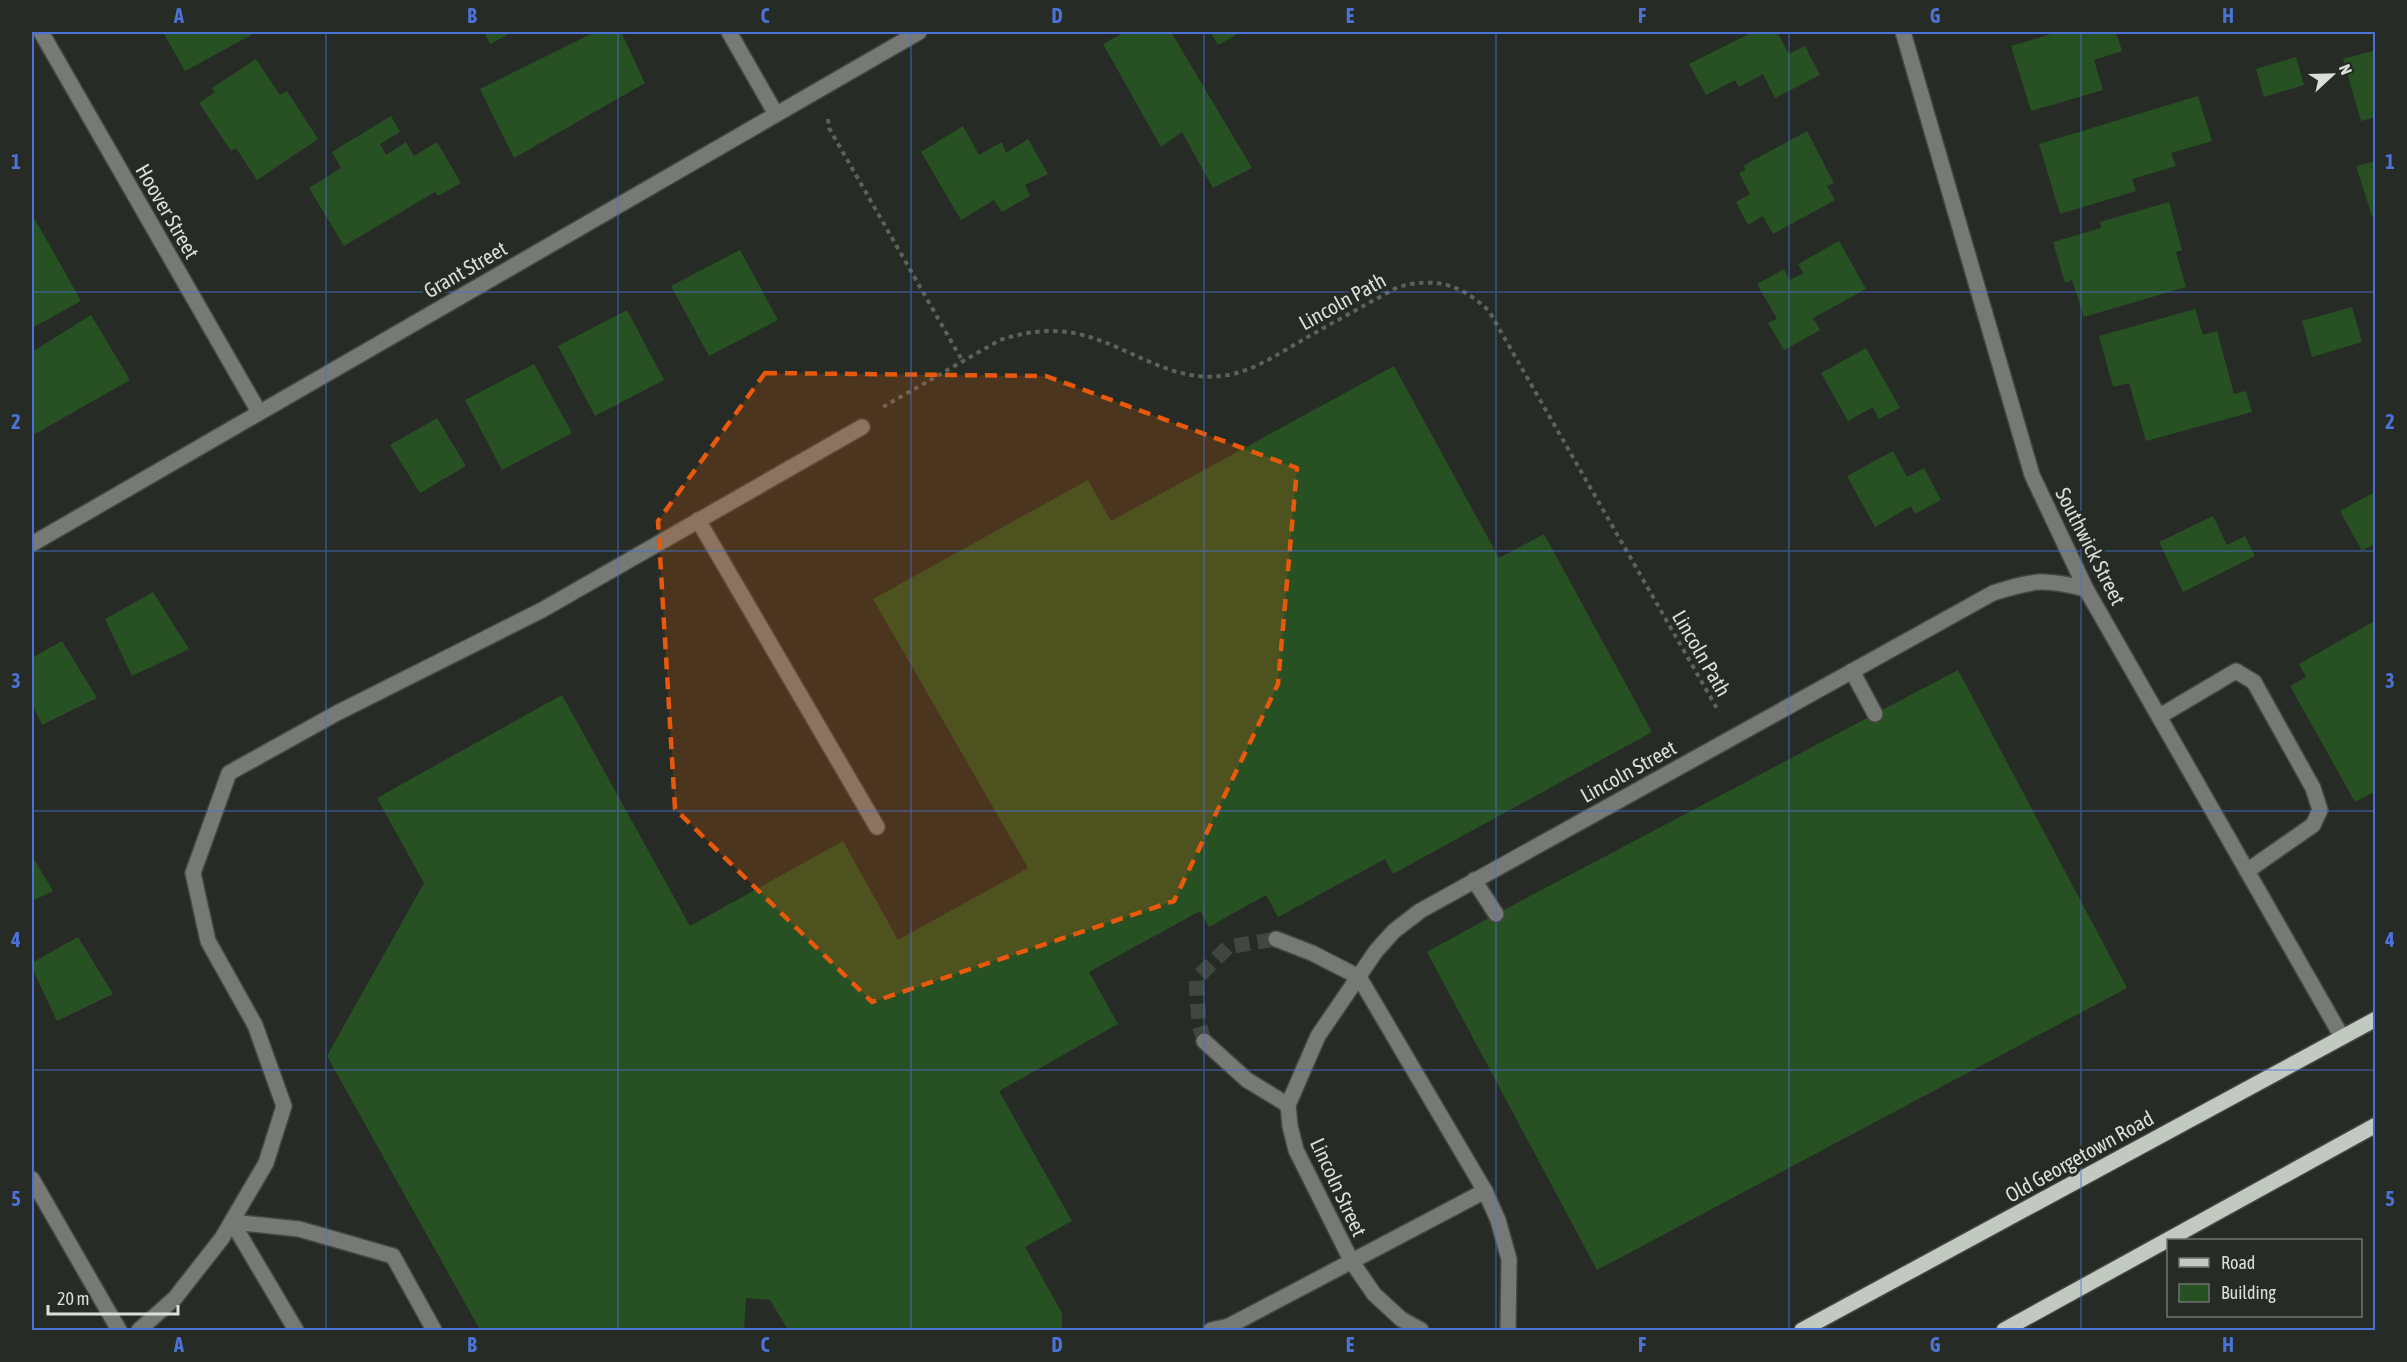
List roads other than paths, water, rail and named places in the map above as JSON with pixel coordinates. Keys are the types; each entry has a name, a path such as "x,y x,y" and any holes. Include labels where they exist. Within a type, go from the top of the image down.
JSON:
{"main road":[{"name":"Old Georgetown Road","path":"1802,1330 2376,1019"},
{"path":"2169,1239 2376,1125"},
{"path":"2004,1330 2167,1240"}],"street":[{"name":"Hoover Street","path":"41,32 259,412"},
{"path":"729,32 776,114"},
{"name":"Grant Street","path":"32,544 919,32"},
{"name":"Southwick Street","path":"1903,32 2032,475 2086,589 2342,1037"},
{"path":"139,1330 175,1298 222,1238 266,1163 284,1107 255,1025 208,941 193,873 229,773 369,697 542,610 862,427"},
{"path":"698,520 877,827"},
{"name":"Lincoln Street","path":"1421,1330 1401,1319 1374,1294 1352,1262 1296,1150 1290,1126 1288,1104 1318,1036 1376,951 1394,931 1420,911 1993,593 2032,581 2058,581 2086,589"},
{"path":"1852,671 1875,714"},
{"path":"2160,716 2236,671 2254,682 2313,788 2320,810 2313,825 2247,871"},
{"path":"1474,880 1496,914"},
{"path":"1276,939 1312,953 1359,977 1485,1191 1498,1220 1509,1258 1508,1330"},
{"path":"1204,1041 1247,1080 1288,1104"},
{"path":"32,1179 119,1330"},
{"path":"1211,1330 1229,1329 1485,1191"},
{"path":"232,1222 296,1330"},
{"path":"232,1222 299,1229 393,1256 434,1330"}],"tunnel":[{"path":"1204,1041 1199,1024 1196,979 1228,947 1276,939"}]}
